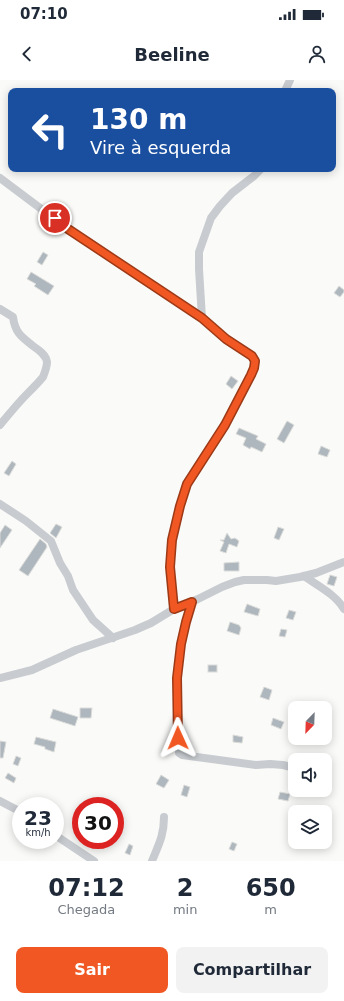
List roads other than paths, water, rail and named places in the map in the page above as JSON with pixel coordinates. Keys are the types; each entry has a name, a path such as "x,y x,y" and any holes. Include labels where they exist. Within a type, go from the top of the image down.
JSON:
{"street":[{"path":"202,318 199,269 200,252 211,218 232,193 258,172"},
{"path":"0,178 68,229 202,318 226,339 252,356 255,361 254,368 225,425 187,484 172,540 170,567 174,609"},
{"path":"0,309 13,317 17,332 21,337 43,353 47,363 42,377 0,425"},
{"path":"0,504 26,521 51,541 73,590 93,620 113,638"},
{"path":"0,678 32,670 69,653 135,630 151,623 174,609 235,582 244,580 276,581 304,576 344,562"},
{"path":"304,576 332,595 344,609"},
{"path":"192,602 181,644 177,678 179,753 182,755 256,765 270,764 288,766"},
{"path":"0,801 12,807"},
{"path":"152,861 161,841 164,829 164,817"},
{"path":"64,841 94,861"}]}
